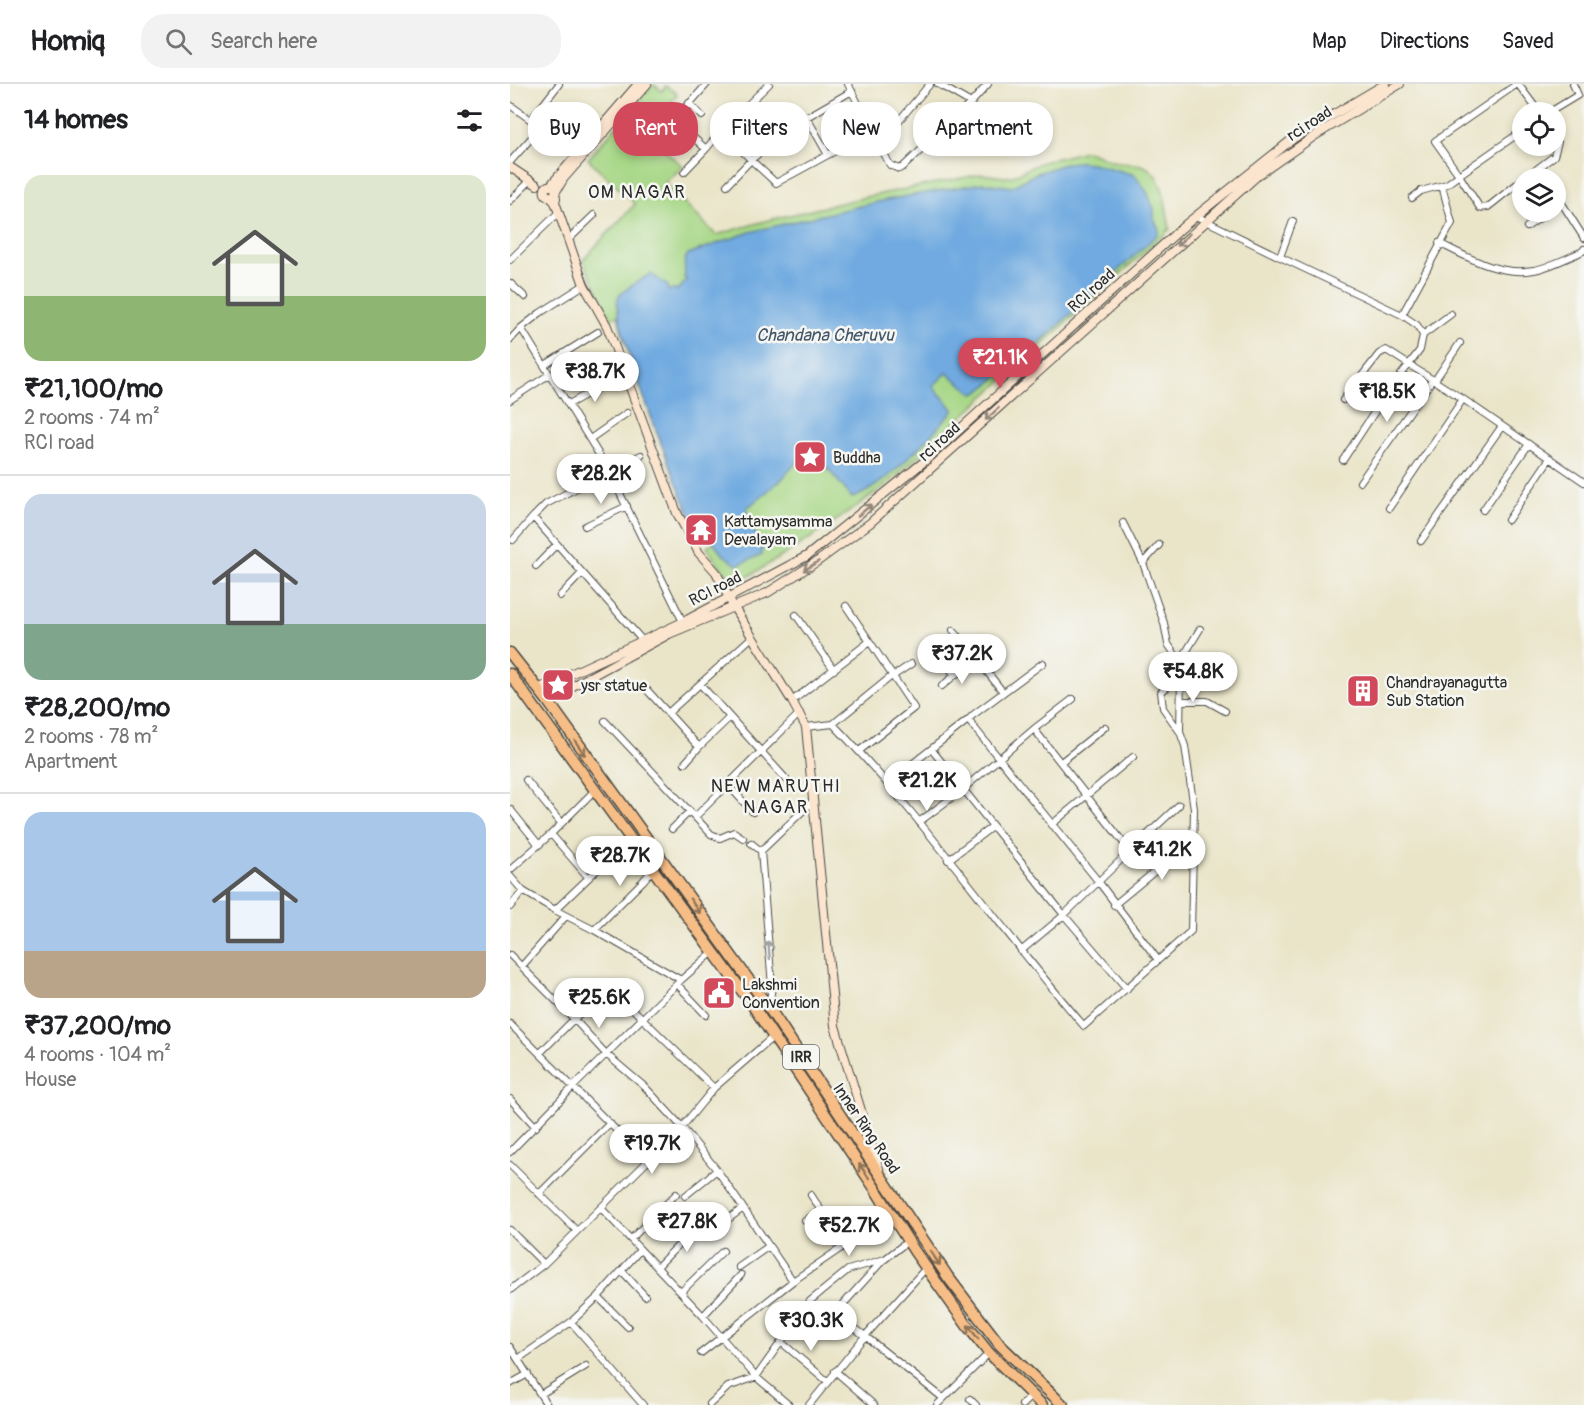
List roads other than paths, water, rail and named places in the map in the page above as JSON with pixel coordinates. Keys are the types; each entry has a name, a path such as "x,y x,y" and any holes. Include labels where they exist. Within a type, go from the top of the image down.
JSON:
{"highway":[{"name":"Inner Ring Road","path":"510,653 547,700 769,1008 945,1272 1000,1345 1063,1405"},
{"name":"Inner Ring Road","path":"510,674 774,1036 926,1268 989,1353 1042,1405"}],"main road":[{"path":"601,126 638,84"},
{"path":"551,191 647,84"},
{"name":"RCI road","path":"538,689 642,640 731,602 807,556 926,460 1196,216 1294,138 1385,84"},
{"name":"rci road","path":"547,700 731,602 766,593 818,561 870,523 1124,296 1205,220 1258,175 1316,135 1400,84"},
{"path":"551,191 575,156"},
{"path":"510,167 533,183 551,191 584,285 607,326 677,513 699,553 716,572 731,602 800,713 806,727 835,1026 881,1175"}],"street":[{"path":"545,102 559,84"},
{"path":"690,102 707,84"},
{"path":"751,102 769,84"},
{"path":"848,84 858,102"},
{"path":"901,118 930,84"},
{"path":"938,84 969,102"},
{"path":"972,102 988,84"},
{"path":"1512,188 1488,207 1480,208 1435,141 1517,84 1531,102"},
{"path":"1573,84 1584,103"},
{"path":"809,114 852,91"},
{"path":"1566,102 1578,95"},
{"path":"510,105 528,118"},
{"path":"698,112 702,116"},
{"path":"809,121 821,143"},
{"path":"1412,198 1422,191 1442,186 1512,138"},
{"path":"510,162 528,142"},
{"path":"698,142 706,149"},
{"path":"684,172 710,144"},
{"path":"747,156 776,183 826,156"},
{"path":"727,185 755,156"},
{"path":"885,156 890,165 899,169 916,156"},
{"path":"1539,168 1554,156"},
{"path":"510,201 533,183"},
{"path":"1402,315 1439,243 1452,223 1442,186"},
{"path":"510,260 559,212"},
{"path":"1566,214 1584,238"},
{"path":"568,240 594,215"},
{"path":"1196,216 1402,315 1417,325 1423,335"},
{"path":"1280,257 1293,221"},
{"path":"1527,227 1534,222"},
{"path":"1439,243 1480,263 1503,270 1517,271 1536,270 1584,251"},
{"path":"510,283 525,297"},
{"path":"510,340 540,313 584,285"},
{"path":"1343,460 1408,363 1420,350 1423,335 1451,314"},
{"path":"521,328 609,471 683,622"},
{"path":"545,365 598,332"},
{"path":"1360,482 1460,343"},
{"path":"1343,400 1382,351 1386,350 1463,399 1584,482"},
{"path":"510,400 550,374"},
{"path":"568,404 609,382"},
{"path":"1389,508 1463,399"},
{"path":"590,439 627,413"},
{"path":"1421,541 1502,426"},
{"path":"1483,510 1529,444"},
{"path":"513,540 546,504 641,455"},
{"path":"1508,520 1550,458"},
{"path":"585,526 627,506"},
{"path":"533,517 642,640"},
{"path":"1123,523 1143,563 1164,623 1168,644 1180,662 1180,732"},
{"path":"536,566 556,544"},
{"path":"1143,563 1159,545"},
{"path":"560,596 582,573"},
{"path":"846,606 914,708 859,751"},
{"path":"796,615 834,670"},
{"path":"1180,662 1200,629"},
{"path":"953,630 1003,692"},
{"path":"668,713 752,637"},
{"path":"792,701 870,642"},
{"path":"936,653 955,675"},
{"path":"942,686 976,659"},
{"path":"888,783 1043,663"},
{"path":"806,727 832,724 911,664"},
{"path":"832,724 888,783 1021,951 1084,1026 1191,931 1194,809 1185,746 1180,732 1163,708 1161,692 1181,674"},
{"path":"700,684 786,779"},
{"path":"647,690 699,747"},
{"path":"919,822 1073,699"},
{"path":"1181,701 1207,701 1225,711"},
{"path":"695,817 800,713"},
{"path":"685,763 730,717"},
{"path":"968,720 1098,881 1158,960"},
{"path":"605,722 715,837 720,838 734,832 743,838"},
{"path":"1061,762 1105,727"},
{"path":"1034,729 1130,851"},
{"path":"932,750 1064,915 1127,989"},
{"path":"1051,825 1133,757"},
{"path":"526,780 561,823"},
{"path":"728,785 753,812"},
{"path":"510,870 551,834 595,790"},
{"path":"760,851 814,800"},
{"path":"1021,951 1064,915 1179,805"},
{"path":"510,809 539,845"},
{"path":"672,829 690,811"},
{"path":"948,860 993,826"},
{"path":"551,834 588,877"},
{"path":"555,910 630,838"},
{"path":"1114,905 1194,839"},
{"path":"751,843 760,851 772,986 769,1008"},
{"path":"594,930 643,881 661,859"},
{"path":"510,876 523,891 594,930 679,982 706,1015"},
{"path":"510,907 523,891"},
{"path":"522,966 566,916"},
{"path":"510,1152 642,1018 714,952"},
{"path":"510,955 606,1054 645,1087 682,1127 717,1170 793,1281"},
{"path":"540,1053 609,986 714,1088"},
{"path":"510,1024 648,1162"},
{"path":"510,1290 544,1264 682,1127 714,1088 774,1036"},
{"path":"510,1099 536,1127"},
{"path":"539,1194 610,1123"},
{"path":"510,1165 577,1232"},
{"path":"685,1196 717,1170"},
{"path":"631,1239 676,1194"},
{"path":"811,1195 843,1246"},
{"path":"601,1208 681,1292 756,1377 789,1405"},
{"path":"715,1229 742,1208"},
{"path":"805,1221 821,1210"},
{"path":"701,1353 793,1281 891,1214"},
{"path":"657,1267 700,1222"},
{"path":"510,1230 544,1264"},
{"path":"908,1241 885,1259 838,1310 839,1316 943,1398"},
{"path":"739,1267 769,1246"},
{"path":"518,1359 571,1322 598,1297 640,1250"},
{"path":"681,1292 723,1251"},
{"path":"710,1405 728,1387 756,1377 810,1301 848,1270 885,1259"},
{"path":"809,1405 835,1371 926,1268"},
{"path":"622,1271 645,1296"},
{"path":"703,1316 741,1275"},
{"path":"598,1297 628,1327"},
{"path":"571,1322 643,1405"},
{"path":"781,1342 827,1381"},
{"path":"510,1347 547,1405"},
{"path":"937,1405 989,1353"},
{"path":"541,1394 586,1366"},
{"path":"835,1371 874,1405"},
{"path":"510,1384 528,1374"},
{"path":"1022,1405 1031,1396"},
{"path":"970,1399 976,1405"}],"water":[{"name":"Chandana Cheruvu","path":"1080,162 1135,175 1147,192 1154,209 1154,219 1159,230 1157,235 1037,345 979,392 974,394 947,373 933,386 954,410 906,460 878,484 852,498 815,453 806,452 781,480 747,508 747,522 762,543 762,555 737,565 721,553 695,514 691,516 660,440 624,337 618,312 620,295 651,274 668,286 668,290 678,290 687,280 684,278 684,264 688,254 750,232 886,200 983,183 1012,187 1035,174 1067,163"}],"place":[{"name":"Buddha","path":"810,457"},
{"name":"Kattamysamma Devalayam","path":"701,530"},
{"name":"ysr statue","path":"558,685"},
{"name":"Chandrayanagutta Sub Station","path":"1363,691"},
{"name":"Lakshmi Convention","path":"719,993"}],"district":[{"name":"OM NAGAR","path":"637,192"},
{"name":"NEW MARUTHI NAGAR","path":"776,796"}]}
